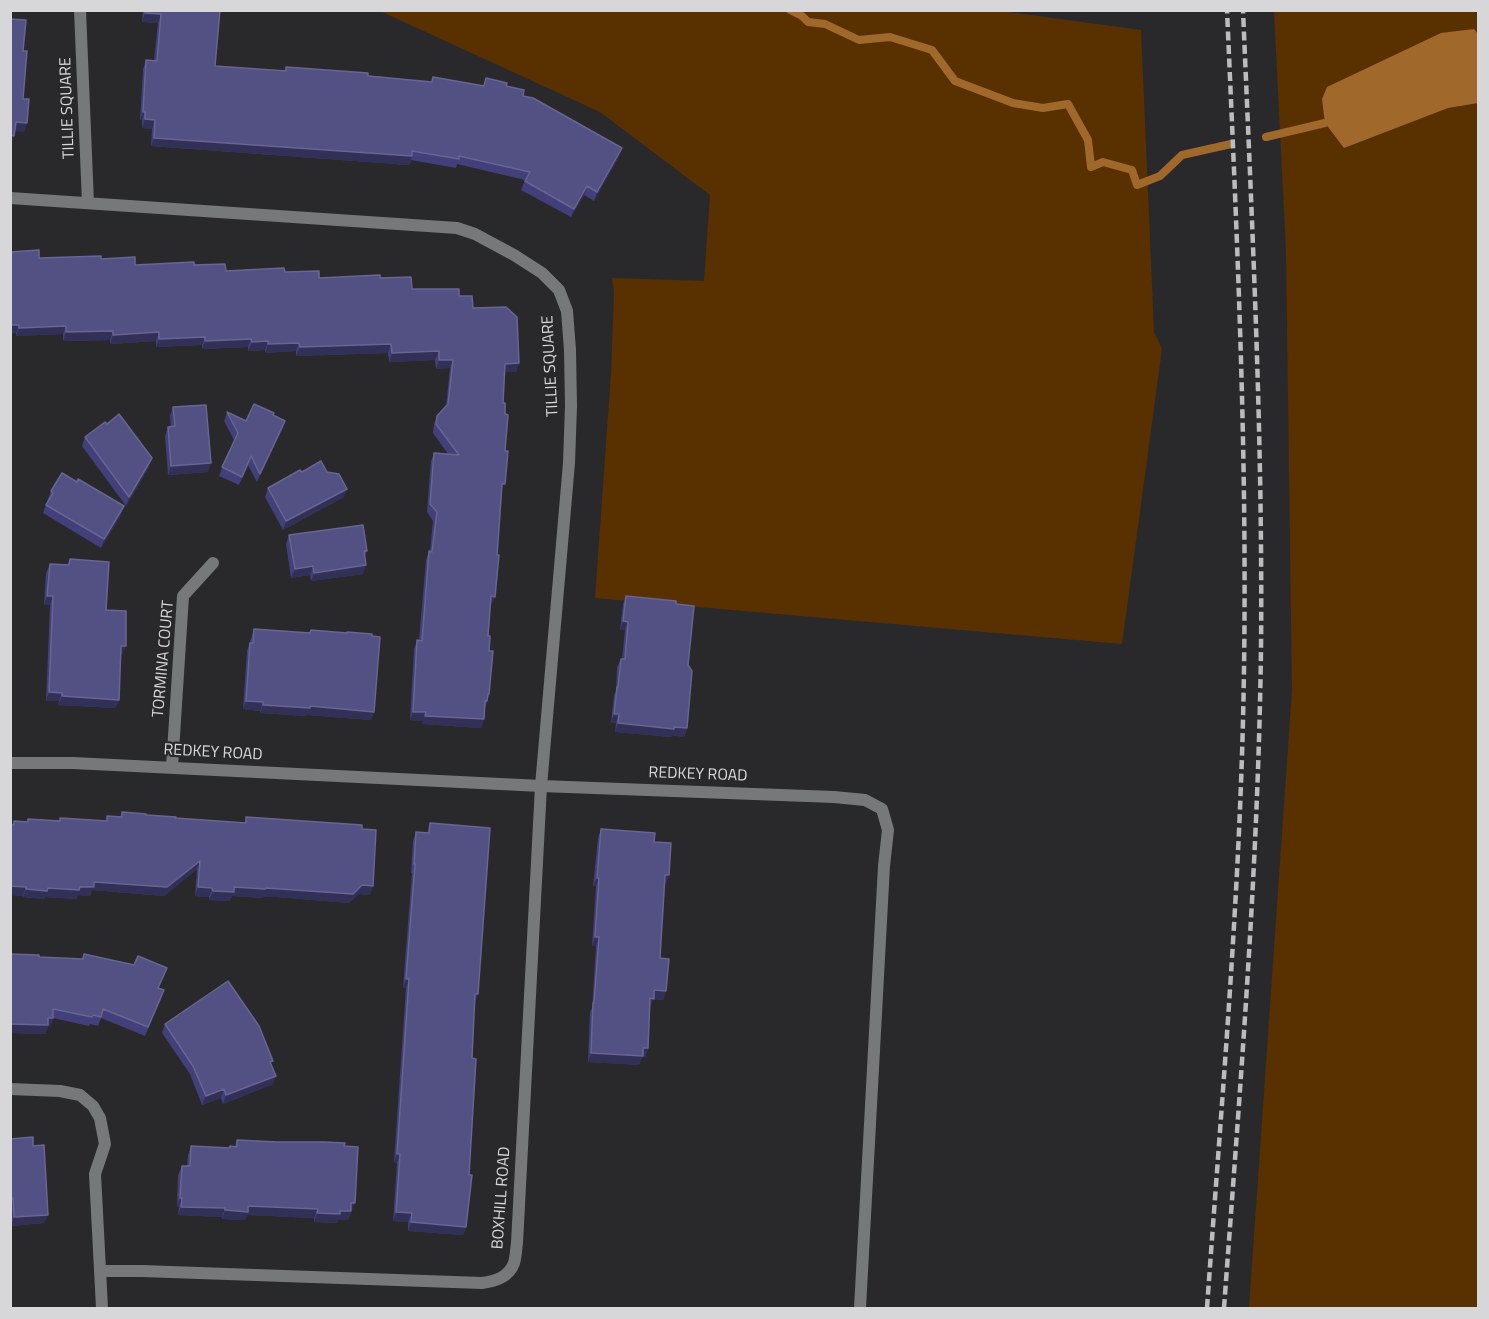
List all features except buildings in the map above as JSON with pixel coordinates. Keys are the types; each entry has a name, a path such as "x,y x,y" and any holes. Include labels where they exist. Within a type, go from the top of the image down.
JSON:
{"street":[{"name":"TILLIE SQUARE","path":"80,10 88,203"},
{"name":"TILLIE SQUARE","path":"10,198 458,228 475,234 523,261 542,273 559,290 567,311 570,350 569,463 541,786"},
{"name":"TORMINA COURT","path":"172,767 183,596 213,563"},
{"name":"REDKEY ROAD","path":"10,763 172,767 541,786 834,797 865,800 882,809 888,830 860,1308"},
{"name":"BOXHILL ROAD","path":"100,1271 482,1283 504,1276 514,1263 517,1243 541,786"},
{"path":"10,1089 60,1091 81,1095 93,1106 100,1118 105,1144 95,1174 102,1308"}],"shaded area":[{"path":"994,10 1141,30 1154,332 1162,349 1122,644 595,598 611,374 614,292 612,278 704,281 710,195 600,112 380,11"},
{"path":"1274,11 1478,11 1478,1308 1249,1308 1292,690 1286,250"},
{"path":"1474,29 1478,34 1478,103 1448,108 1344,148 1325,123 1322,99 1327,87 1441,33"}],"waterway":[{"path":"790,10 808,22 825,24 859,40 890,37 932,50 955,81 1013,103 1043,108 1068,104 1088,140 1091,167 1103,162 1132,170 1137,185 1160,176 1182,155 1231,144"},
{"path":"1266,137 1325,123"}],"railway":[{"path":"1207,1308 1236,894 1244,662 1242,382 1227,10"},
{"path":"1224,1308 1252,897 1261,650 1259,410 1243,10"}]}
